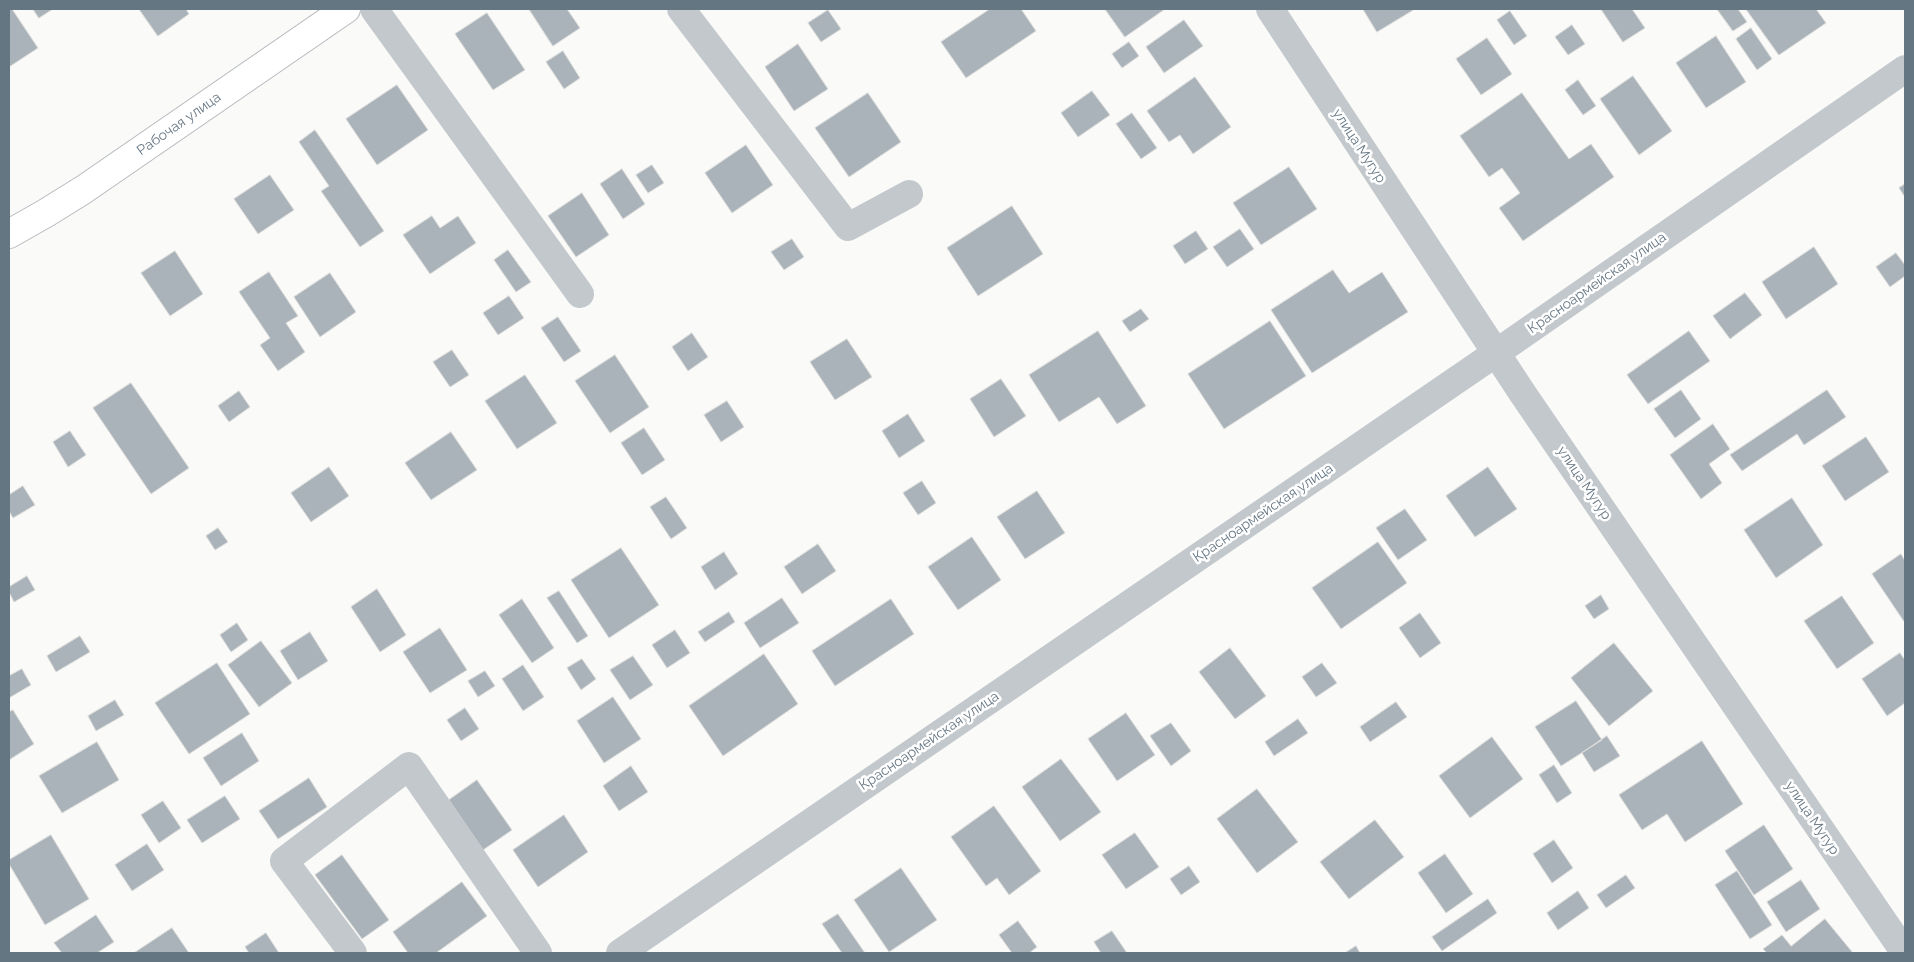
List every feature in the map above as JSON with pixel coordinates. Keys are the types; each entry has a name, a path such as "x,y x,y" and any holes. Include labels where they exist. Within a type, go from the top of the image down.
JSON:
{"main road":[{"name":"Рабочая улица","path":"9,234 82,190 346,9"}],"street":[{"path":"374,9 580,294"},
{"path":"681,9 848,227 909,194"},
{"name":"улица Мугур","path":"1270,9 1496,353 1905,953"},
{"name":"Красноармейская улица","path":"620,953 1496,353 1905,69"},
{"path":"353,953 284,861 409,766 538,953"}],"building":[{"path":"9,9 12,9 38,48 9,67"},
{"path":"33,9 53,9 39,18"},
{"path":"139,9 186,9 189,14 158,36"},
{"path":"529,9 567,9 580,28 553,46"},
{"path":"990,9 1021,9 1036,31 966,78 941,42"},
{"path":"1105,9 1165,9 1125,37"},
{"path":"1363,9 1415,9 1377,32"},
{"path":"1601,9 1632,9 1645,28 1623,42"},
{"path":"1717,9 1738,9 1747,22 1733,31"},
{"path":"1746,9 1816,9 1826,23 1779,55"},
{"path":"828,10 841,29 821,42 808,23"},
{"path":"1510,11 1527,36 1514,45 1497,20"},
{"path":"487,13 525,70 493,90 455,34"},
{"path":"1184,20 1203,46 1164,73 1146,47"},
{"path":"1572,25 1585,44 1568,55 1555,37"},
{"path":"1751,28 1772,59 1757,70 1736,39"},
{"path":"1716,36 1746,82 1706,108 1676,63"},
{"path":"1487,38 1512,74 1481,95 1456,59"},
{"path":"1129,42 1139,56 1122,68 1112,54"},
{"path":"798,44 828,89 794,111 765,67"},
{"path":"563,51 580,78 564,89 546,62"},
{"path":"1633,76 1672,131 1639,155 1600,99"},
{"path":"1195,77 1231,127 1193,154 1180,135 1169,142 1147,111"},
{"path":"1578,80 1596,106 1583,115 1565,90"},
{"path":"397,85 428,130 377,165 346,119"},
{"path":"1092,91 1110,115 1078,137 1061,113"},
{"path":"868,93 901,142 849,177 815,128"},
{"path":"1522,93 1569,159 1591,144 1614,177 1523,241 1499,208 1520,193 1502,168 1489,177 1460,136"},
{"path":"1132,113 1157,148 1141,159 1116,124"},
{"path":"315,130 384,231 360,247 321,191 329,186 299,142"},
{"path":"746,145 773,185 732,213 705,173"},
{"path":"652,165 664,183 648,193 636,175"},
{"path":"1289,167 1317,209 1261,245 1233,203"},
{"path":"622,169 645,204 623,219 600,184"},
{"path":"270,175 294,210 258,234 234,199"},
{"path":"1905,184 1905,197 1899,188"},
{"path":"582,193 609,235 576,257 548,216"},
{"path":"1012,206 1043,254 978,296 947,248"},
{"path":"432,216 440,228 458,216 476,243 430,274 403,235"},
{"path":"1240,229 1254,249 1227,267 1213,247"},
{"path":"1196,231 1208,249 1185,264 1173,246"},
{"path":"792,239 804,257 784,270 771,252"},
{"path":"1814,247 1838,284 1786,319 1762,282"},
{"path":"508,250 531,282 516,292 494,260"},
{"path":"175,251 203,294 170,316 141,273"},
{"path":"1896,253 1905,265 1905,276 1890,287 1876,267"},
{"path":"1333,270 1349,293 1382,272 1408,312 1312,373 1271,310"},
{"path":"269,272 298,316 286,323 305,352 278,371 260,345 270,338 239,292"},
{"path":"330,273 356,312 320,337 294,297"},
{"path":"1745,293 1762,315 1730,339 1713,316"},
{"path":"509,296 524,318 498,335 483,313"},
{"path":"1141,309 1149,319 1130,332 1122,321"},
{"path":"558,317 581,351 564,362 541,328"},
{"path":"1270,321 1306,376 1224,429 1188,374"},
{"path":"1098,331 1146,406 1117,424 1099,397 1059,422 1029,375"},
{"path":"1689,331 1710,361 1648,404 1627,375"},
{"path":"692,333 708,357 688,371 672,347"},
{"path":"847,339 872,377 835,400 810,362"},
{"path":"452,350 469,375 450,387 433,362"},
{"path":"615,355 649,407 610,433 575,381"},
{"path":"525,375 557,423 517,449 485,401"},
{"path":"1001,379 1026,416 994,437 970,399"},
{"path":"131,383 189,468 151,494 93,408"},
{"path":"1681,390 1701,419 1675,438 1654,409"},
{"path":"1827,390 1846,417 1804,445 1797,434 1742,471 1730,455"},
{"path":"239,391 250,407 229,422 218,406"},
{"path":"727,401 744,427 721,442 704,415"},
{"path":"908,414 925,441 899,458 882,431"},
{"path":"1713,424 1730,449 1709,464 1722,483 1701,499 1670,455"},
{"path":"644,428 665,460 642,475 621,443"},
{"path":"70,431 86,455 68,467 53,442"},
{"path":"451,432 477,470 431,500 405,463"},
{"path":"1866,437 1889,472 1845,501 1822,466"},
{"path":"329,467 349,496 311,522 291,493"},
{"path":"1488,467 1517,509 1475,537 1446,496"},
{"path":"922,481 936,503 918,515 903,493"},
{"path":"23,486 35,505 13,518 9,511 9,495"},
{"path":"1037,491 1065,533 1025,559 997,517"},
{"path":"666,497 687,528 671,539 650,507"},
{"path":"1792,498 1823,545 1776,578 1744,530"},
{"path":"1405,509 1427,540 1398,560 1376,528"},
{"path":"218,528 228,542 215,550 206,536"},
{"path":"972,537 1001,580 958,610 928,567"},
{"path":"1378,542 1407,583 1341,629 1312,588"},
{"path":"818,544 836,571 802,594 784,567"},
{"path":"621,548 659,605 609,638 571,580"},
{"path":"724,552 738,574 715,590 701,567"},
{"path":"1901,554 1905,561 1905,623 1872,574"},
{"path":"27,576 35,590 14,602 9,592 9,587"},
{"path":"377,589 406,635 380,652 351,607"},
{"path":"559,591 588,636 577,643 547,598"},
{"path":"1601,595 1609,609 1594,619 1585,606"},
{"path":"1842,596 1874,643 1837,669 1804,621"},
{"path":"782,598 799,623 760,648 744,623"},
{"path":"522,599 554,648 532,663 499,615"},
{"path":"891,599 914,634 835,686 812,651"},
{"path":"729,612 735,622 705,642 698,632"},
{"path":"1420,613 1441,643 1420,658 1399,628"},
{"path":"237,623 248,640 231,652 220,635"},
{"path":"440,628 467,670 430,693 403,652"},
{"path":"675,630 690,653 667,668 652,645"},
{"path":"310,632 328,661 298,680 280,651"},
{"path":"80,636 90,652 56,672 47,656"},
{"path":"261,641 292,683 259,707 228,665"},
{"path":"1614,643 1653,691 1609,726 1571,678"},
{"path":"1230,648 1266,696 1235,719 1199,672"},
{"path":"1900,653 1905,660 1905,703 1887,716 1862,679"},
{"path":"764,654 798,704 723,756 689,706"},
{"path":"633,656 653,685 630,700 610,670"},
{"path":"582,659 596,679 581,690 567,668"},
{"path":"217,663 250,714 189,754 155,703"},
{"path":"1322,663 1337,683 1316,697 1302,677"},
{"path":"523,665 544,697 523,711 502,679"},
{"path":"22,669 31,685 9,698 9,676"},
{"path":"485,671 495,686 478,697 468,681"},
{"path":"613,697 641,739 604,763 577,721"},
{"path":"115,700 124,715 96,731 88,716"},
{"path":"1576,701 1602,740 1561,766 1535,727"},
{"path":"1396,702 1407,717 1370,742 1360,727"},
{"path":"465,708 479,729 461,741 447,720"},
{"path":"13,710 34,744 9,760 9,712"},
{"path":"1126,713 1155,755 1117,781 1088,739"},
{"path":"1298,719 1308,733 1274,756 1265,742"},
{"path":"1171,723 1191,751 1171,766 1150,736"},
{"path":"242,733 259,761 221,786 203,758"},
{"path":"1607,736 1620,756 1594,772 1582,753"},
{"path":"1492,737 1523,779 1470,818 1439,776"},
{"path":"1702,741 1743,804 1685,842 1667,814 1642,830 1619,795"},
{"path":"97,742 119,780 62,813 39,776"},
{"path":"1061,759 1101,812 1060,841 1022,787"},
{"path":"1554,765 1572,793 1557,803 1539,775"},
{"path":"631,766 648,792 619,811 603,786"},
{"path":"309,778 327,807 278,839 259,811"},
{"path":"477,780 512,830 483,850 449,800"},
{"path":"1257,789 1298,842 1257,873 1217,819"},
{"path":"225,796 240,819 202,843 187,820"},
{"path":"163,801 181,828 159,843 141,815"},
{"path":"994,806 1041,871 1009,895 997,878 986,886 951,837"},
{"path":"564,815 588,852 538,887 513,850"},
{"path":"1375,820 1404,857 1349,899 1320,862"},
{"path":"1764,825 1793,869 1754,895 1725,851"},
{"path":"1135,833 1159,867 1126,889 1102,855"},
{"path":"51,835 89,899 45,925 9,864 9,860"},
{"path":"1554,840 1573,868 1552,883 1533,854"},
{"path":"147,844 164,870 132,891 115,865"},
{"path":"1445,854 1473,894 1446,913 1418,873"},
{"path":"342,855 389,920 362,939 315,875"},
{"path":"1189,866 1200,882 1181,895 1170,879"},
{"path":"901,868 937,920 889,952 854,900"},
{"path":"1737,871 1772,925 1750,939 1715,885"},
{"path":"1626,875 1635,888 1606,908 1597,895"},
{"path":"1801,880 1820,909 1786,932 1767,902"},
{"path":"462,882 487,916 436,953 408,953 393,932"},
{"path":"1578,891 1589,908 1558,930 1547,913"},
{"path":"1488,899 1497,913 1442,951 1432,937"},
{"path":"838,914 865,953 842,953 822,924"},
{"path":"96,915 114,942 97,953 62,953 54,943"},
{"path":"1825,919 1853,953 1767,953 1763,949 1782,935 1791,946"},
{"path":"1018,921 1037,947 1029,953 1012,953 999,935"},
{"path":"172,928 189,953 134,953"},
{"path":"1112,931 1127,953 1101,953 1094,942"},
{"path":"266,933 279,953 249,953 245,947"},
{"path":"1356,946 1360,953 1345,953"}]}
